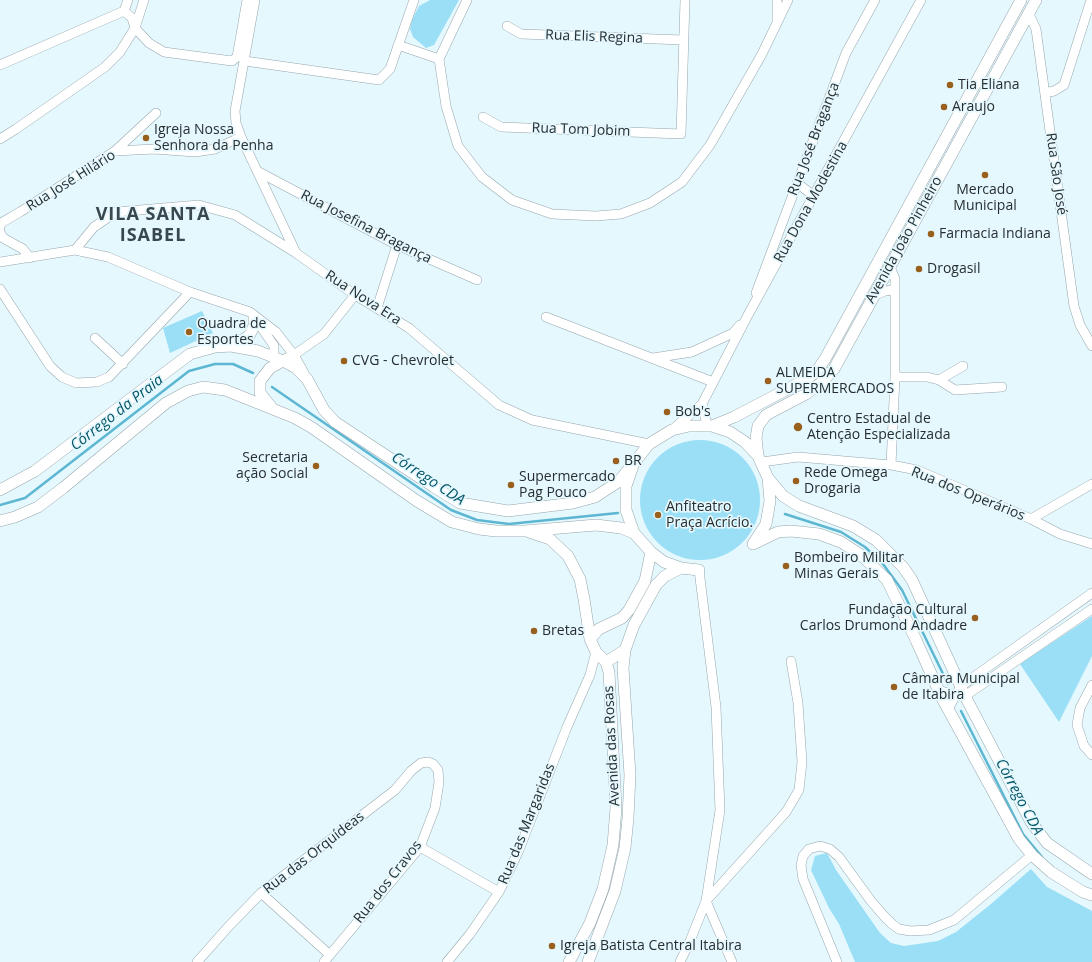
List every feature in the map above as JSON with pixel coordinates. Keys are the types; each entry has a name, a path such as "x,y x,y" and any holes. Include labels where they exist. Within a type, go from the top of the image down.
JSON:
{"main road":[{"name":"Avenida João Pinheiro","path":"760,459 756,438 758,426 766,415 806,394 821,383 834,369 1036,0"},
{"name":"Avenida João Pinheiro","path":"709,426 734,417 805,380 816,372 825,359 1018,2"},
{"name":"Rua São José","path":"1018,2 1029,14"},
{"path":"231,346 249,336 254,326 252,315"},
{"path":"0,490 34,471 190,354 215,347 231,346 258,351 276,362 296,368 307,379 324,410 335,422 460,503 508,511 573,503 595,497 618,482 649,444 672,430 689,426 709,426 730,432 746,442 760,459 768,478 783,496 799,506 853,526 876,540 903,567 912,580 960,692 1031,822 1047,843 1092,874"},
{"path":"272,408 260,393 260,381 276,362 294,355"},
{"path":"0,521 15,517 38,507 166,403 188,391 203,387 225,390 295,418 311,427 417,501 452,522 487,530 525,531 596,525 621,528 634,533"},
{"path":"634,463 626,486 626,510 634,533 651,552 664,562 681,568 699,570"},
{"path":"768,478 770,501 766,524 753,544 778,532 791,531 819,534 841,542 861,555 887,580 948,709 1020,840 1032,855 1050,872 1083,892 1092,895"},
{"name":"Avenida das Rosas","path":"525,531 550,539 568,556 580,579 590,639 609,672 616,808 613,845 606,877 590,923 569,962"},
{"path":"590,639 599,629 622,618 629,610 645,581 651,552"},
{"name":"Avenida das Rosas","path":"588,962 618,880 625,848 630,775 624,668 625,650 634,625 656,585 665,576 681,568"},
{"path":"601,657 625,650"},
{"path":"606,877 618,880"}],"street":[{"path":"0,66 124,11 128,0"},
{"path":"0,139 105,67 120,52 135,28 143,0 133,0"},
{"path":"124,11 132,18 135,28 149,43 164,52 232,61 237,57 247,0"},
{"path":"255,0 235,111 236,122 241,137 296,253"},
{"path":"244,61 379,80 390,69 414,0"},
{"path":"467,0 439,59 446,106 458,146 482,177 512,200 552,214 596,216 621,214 650,203 682,182 710,144 762,54 788,0"},
{"path":"683,40 685,0"},
{"path":"777,0 777,24"},
{"name":"Rua José Bragança","path":"653,358 692,352 733,333 748,315 846,53 875,0"},
{"name":"Rua Dona Modestina","path":"672,430 702,404 748,315 921,0"},
{"path":"1045,93 1054,91 1064,85 1089,14 1090,0"},
{"name":"Rua São José","path":"1029,14 1036,29 1074,306 1080,325 1092,346"},
{"name":"Rua Elis Regina","path":"507,26 521,34 683,40"},
{"name":"Rua Tom Jobim","path":"483,117 501,127 681,134 683,40"},
{"path":"398,45 439,59"},
{"path":"115,151 156,113"},
{"name":"Rua José Hilário","path":"0,227 1,223 115,151 154,149 195,152 214,149 241,137"},
{"name":"Rua Josefina Bragança","path":"257,171 398,245 477,280"},
{"path":"797,183 814,196"},
{"name":"Rua Nova Era","path":"75,250 94,227 116,212 199,205 235,215 296,253 355,295 409,328 499,405 532,420 649,444"},
{"path":"0,232 3,238 22,249 30,258"},
{"path":"377,308 398,245"},
{"path":"0,262 75,250 108,257 190,292 252,315 276,332 294,355 307,379"},
{"path":"890,267 895,278 895,377 891,465"},
{"path":"0,289 50,366 62,377 76,383 97,382 109,377 190,292"},
{"path":"873,296 885,291 894,290"},
{"path":"294,355 324,334 355,295"},
{"path":"252,315 274,346 276,362"},
{"name":"Rua José Bragança","path":"546,318 714,382"},
{"path":"95,338 123,364"},
{"path":"939,380 963,366"},
{"path":"895,377 927,377 939,380 955,390 1002,388"},
{"path":"702,404 709,426"},
{"name":"Rua dos Operários","path":"760,459 798,457 891,465 917,470 1031,519 1060,534 1092,544"},
{"path":"1031,519 1092,484"},
{"path":"680,962 706,901 720,810 716,707 699,570"},
{"path":"948,709 960,692 1092,593"},
{"path":"939,690 960,692 1092,608"},
{"name":"Rua das Margaridas","path":"446,962 470,934 499,892 519,850 567,727 590,675 601,657"},
{"path":"706,901 786,812 799,790 802,762 798,703 791,661"},
{"path":"1092,685 1080,708 1078,725 1084,746 1092,755"},
{"name":"Rua das Orquídeas","path":"197,962 261,893 395,790 411,771 421,763 428,762 433,764 438,770"},
{"name":"Rua dos Cravos","path":"324,962 420,846 435,808 439,782 438,770"},
{"path":"420,846 499,892"},
{"path":"837,962 803,879 801,865 803,856 809,849 820,846 830,849 839,857 871,902 884,916 899,929 910,931 929,930 954,920 1032,855"},
{"path":"261,893 330,955"},
{"path":"706,901 732,962"}],"shaded area":[{"path":"430,0 459,0 434,45 426,48 413,37 410,29 412,20 419,6"},
{"name":"Quadra de Esportes","path":"202,311 213,333 170,353 163,328"},
{"path":"700,440 712,441 723,445 733,450 742,458 750,467 755,477 759,488 759,512 755,523 750,533 742,542 733,550 723,555 712,559 700,560 688,559 677,555 667,550 658,542 650,533 645,523 641,512 640,500 641,488 645,477 650,467 658,458 667,450 677,445 688,441"},
{"path":"1092,616 1092,656 1059,722 1020,664"},
{"path":"827,853 836,870 880,933 891,943 904,946 938,941 956,932 1031,869 1047,887 1092,911 1092,962 855,962 839,924 829,908 811,870 815,856"}],"waterway":[{"name":"Córrego da Praia","path":"0,505 25,498 189,371 215,364 233,364 253,373"},
{"name":"Córrego CDA","path":"272,387 451,510 477,520 509,524 618,513"},
{"name":"Córrego CDA","path":"785,514 841,532 865,547 883,564 902,590 948,684"},
{"name":"Córrego CDA","path":"961,711 1023,834 1042,857"}],"place":[{"name":"Tia Eliana","path":"950,85"},
{"name":"Araujo","path":"944,107"},
{"name":"Igreja Nossa Senhora da Penha","path":"146,138"},
{"name":"Mercado Municipal","path":"985,175"},
{"name":"Farmacia Indiana","path":"931,234"},
{"name":"Drogasil","path":"919,269"},
{"name":"Quadra de Esportes","path":"189,332"},
{"name":"CVG - Chevrolet","path":"344,361"},
{"name":"ALMEIDA SUPERMERCADOS","path":"768,381"},
{"name":"Bob's","path":"667,412"},
{"name":"Centro Estadual de Atenção Especializada","path":"798,427"},
{"name":"BR","path":"616,461"},
{"name":"Secretaria ação Social","path":"316,466"},
{"name":"Rede Omega Drogaria","path":"796,481"},
{"name":"Supermercado Pag Pouco","path":"511,485"},
{"name":"Anfiteatro Praça Acrício.","path":"658,515"},
{"name":"Bombeiro Militar Minas Gerais","path":"786,566"},
{"name":"Fundação Cultural Carlos Drumond Andadre","path":"975,618"},
{"name":"Bretas","path":"534,631"},
{"name":"Câmara Municipal de Itabira","path":"894,687"},
{"name":"Igreja Batista Central Itabira","path":"552,946"}],"district":[{"name":"VILA SANTA ISABEL","path":"153,225"}]}
